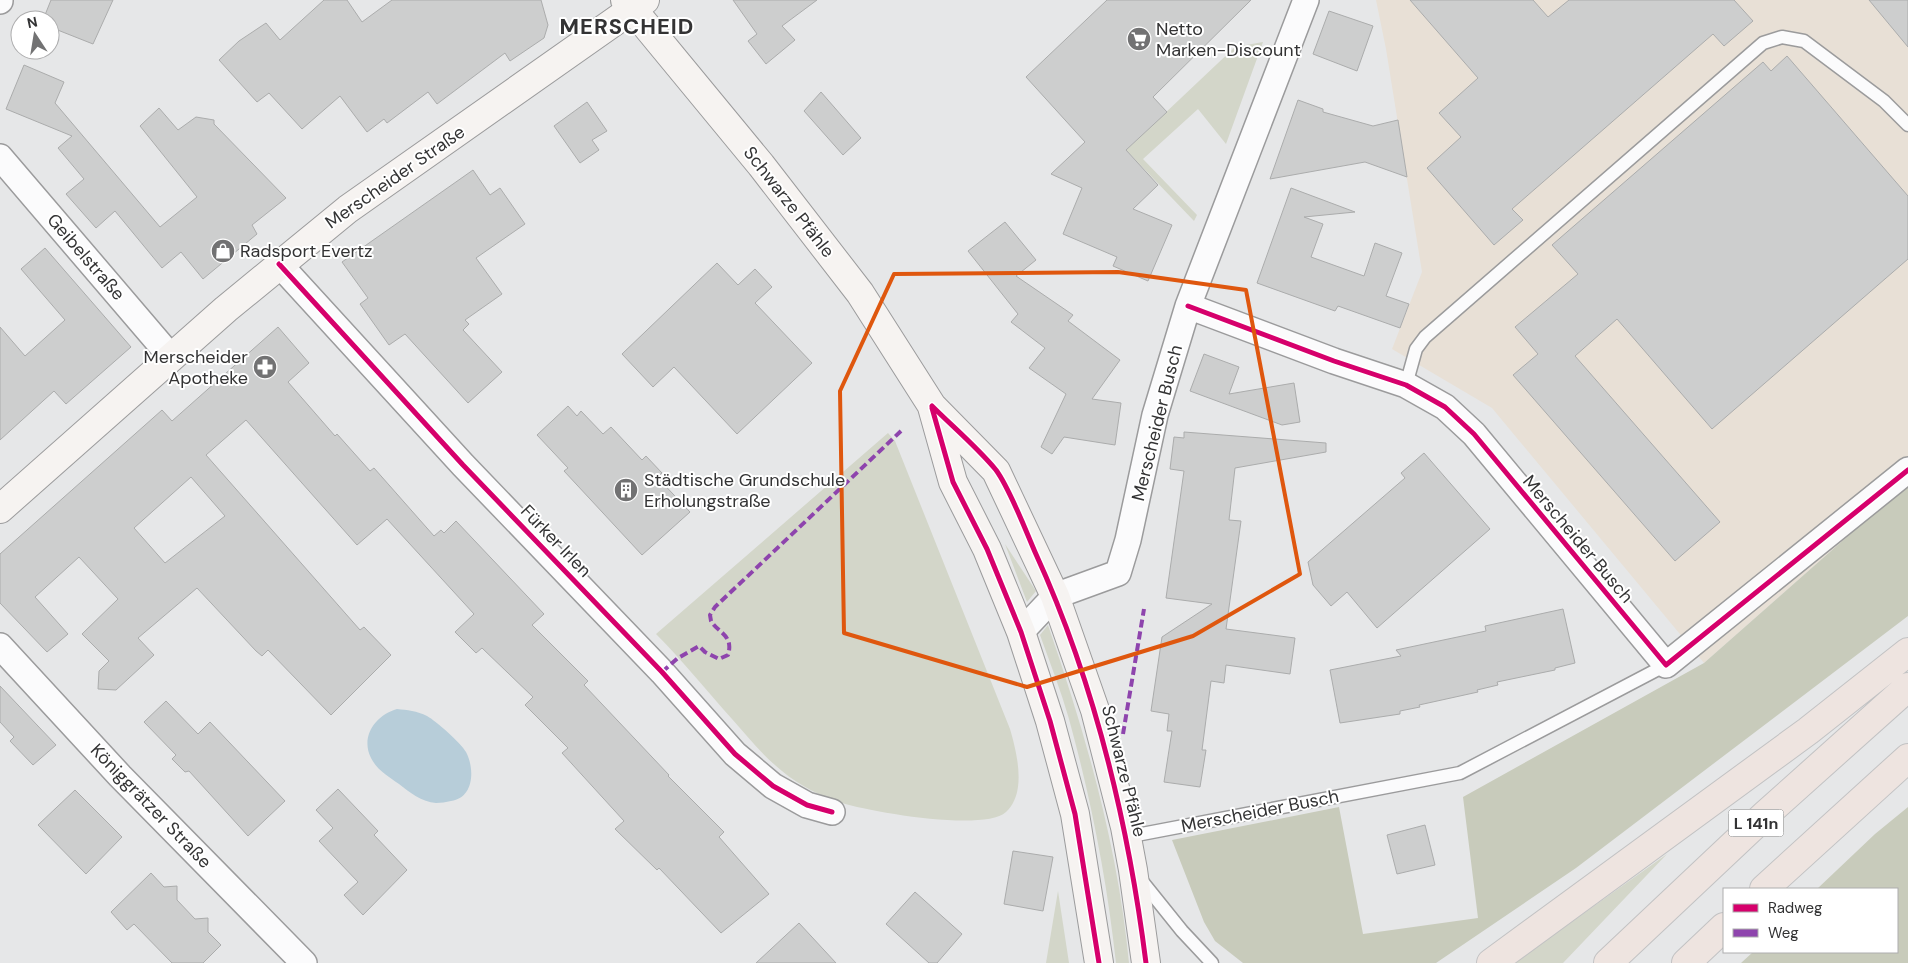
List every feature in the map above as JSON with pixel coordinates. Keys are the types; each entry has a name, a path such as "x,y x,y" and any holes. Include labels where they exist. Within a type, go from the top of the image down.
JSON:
{"highway":[{"path":"1491,963 1808,731 1908,652"},
{"name":"L 141n","path":"1608,963 1764,815 1908,687"},
{"name":"L 141n","path":"1765,888 1908,758"},
{"path":"1686,963 1723,928"}],"main road":[{"name":"Merscheider Straße","path":"0,509 279,264 380,186 521,89 634,3"},
{"name":"Schwarze Pfähle","path":"634,3 860,293 932,406 996,471 1055,596 1095,710 1133,870 1146,963"},
{"name":"Schwarze Pfähle","path":"932,406 953,482 987,549 1021,632 1050,721 1076,814 1099,963"}],"street":[{"name":"Merscheider Busch","path":"1021,632 1055,596 1118,573 1128,540 1155,414 1188,306 1306,0"},
{"name":"Geibelstraße","path":"0,158 171,357"},
{"name":"Fürker Irlen","path":"279,264 463,465 662,672 735,754 773,786 807,805 832,812"},
{"name":"Merscheider Busch","path":"1188,306 1334,361 1406,385 1445,407 1474,434 1666,664 1908,470"},
{"name":"Königgrätzer Straße","path":"0,646 127,782 304,963"}],"lane":[{"path":"1406,385 1416,349 1425,337 1762,43 1782,37 1804,41 1884,101 1908,125"},
{"name":"Merscheider Busch","path":"1126,837 1460,773 1666,664"},
{"path":"1133,870 1182,931 1212,963"}],"highlighted area":[{"path":"1118,272 1246,290 1300,574 1193,636 1027,687 844,633 840,391 894,274"}],"shaded area":[{"path":"1376,0 1908,0 1908,483 1704,663 1492,408 1392,349 1422,272 1386,49"},
{"path":"1263,42 1226,144 1198,109 1143,159 1197,215 1194,221 1126,150 1235,47"},
{"path":"888,433 895,441 1013,739 1019,772 1016,794 1006,812 994,818 952,820 901,815 856,807 811,790 789,776 762,753 656,634"},
{"path":"1005,544 1036,591 1027,602"},
{"path":"1048,625 1075,708 1099,792 1117,877 1129,963 1116,963 1103,870 1084,779 1066,709 1040,635"},
{"path":"1667,854 1563,963 1514,963"},
{"path":"1058,891 1069,963 1046,963"}],"green space":[{"path":"1908,483 1908,616 1576,868 1436,963 1243,963 1215,941 1204,922 1172,840 1339,807 1363,934 1478,918 1463,797 1704,663"},
{"path":"1908,807 1908,963 1741,963 1752,953 1898,953 1898,888 1818,888 1875,834"}],"water":[{"path":"397,709 427,716 448,732 466,752 471,766 470,782 468,789 459,799 436,803 421,799 387,776 371,758 367,742 372,728 383,716"}],"building":[{"path":"51,0 113,0 93,44 60,31 60,10 47,10"},
{"path":"324,0 347,0 362,22 392,0 541,0 548,25 544,38 510,61 505,53 437,104 428,92 387,123 384,119 367,132 340,96 302,129 269,93 257,102 219,60 239,41 266,23 280,40"},
{"path":"733,0 817,0 782,26 795,40 766,64 748,41 757,34"},
{"name":"Netto Marken-Discount","path":"1107,0 1251,0 1153,97 1167,112 1126,150 1158,185 1133,209 1172,225 1148,281 1113,266 1117,257 1063,234 1082,188 1051,174 1085,142 1026,77"},
{"path":"1410,0 1533,0 1548,17 1569,0 1734,0 1753,21 1724,46 1713,34 1512,209 1523,220 1494,245 1427,168 1461,137 1439,113 1478,78"},
{"path":"1869,0 1908,0 1908,47"},
{"path":"1329,11 1373,26 1357,71 1313,54"},
{"path":"1787,56 1908,196 1908,259 1712,429 1617,319 1575,356 1720,522 1675,561 1513,375 1538,354 1515,327 1578,274 1552,245 1763,62 1771,71"},
{"path":"24,65 64,82 55,103 160,227 197,197 140,126 159,108 178,130 196,117 214,120 214,124 286,198 252,225 257,234 203,279 181,252 162,268 115,211 96,228 66,194 84,179 58,148 72,136 6,109"},
{"path":"821,92 861,138 843,155 804,111"},
{"path":"1298,100 1323,109 1323,112 1373,126 1398,120 1407,177 1365,162 1270,179"},
{"path":"587,102 607,131 592,140 599,150 580,163 554,126"},
{"path":"473,170 490,195 500,188 525,224 476,258 502,294 465,320 469,324 463,330 502,372 468,403 405,334 389,345 360,304 368,298 342,262"},
{"path":"1291,188 1355,212 1304,217 1323,224 1311,257 1364,276 1375,243 1402,253 1386,296 1409,304 1400,328 1338,306 1335,311 1257,283"},
{"path":"1005,222 1036,260 1016,276 1073,315 1068,321 1120,360 1092,399 1121,403 1115,445 1064,437 1052,454 1041,447 1066,394 1029,368 1045,348 1011,322 1018,314 968,251"},
{"path":"45,248 131,347 66,404 54,391 0,440 0,327 25,356 65,320 21,269"},
{"path":"717,263 738,285 755,269 772,287 755,303 812,363 737,434 674,367 653,387 622,354"},
{"path":"278,327 309,363 288,382 335,436 337,434 370,471 374,468 434,536 441,530 444,533 456,521 544,614 532,625 588,681 584,685 668,776 724,832 719,837 769,894 721,933 659,868 657,870 615,829 624,821 562,753 568,748 525,705 533,697 482,648 476,653 455,632 474,614 387,519 357,545 246,420 206,455 360,630 364,627 391,655 331,715 268,650 262,656 256,651 197,588 138,638 154,655 116,690 98,689 99,671 109,661 82,634 118,599 79,557 35,597 68,634 47,652 0,603 0,554 162,410 172,421","holes":["191,477 225,516 165,563 134,528"]},
{"path":"1204,354 1239,367 1229,394 1294,383 1300,422 1282,425 1190,391"},
{"name":"Städtische Grundschule Erholungstraße","path":"568,406 577,416 581,411 603,434 611,427 642,460 646,456 662,473 657,477 690,512 642,555 564,471 568,468 537,435"},
{"path":"1184,432 1326,443 1326,452 1235,468 1229,520 1241,521 1226,629 1295,638 1290,674 1226,665 1224,683 1211,681 1202,750 1206,750 1200,787 1164,782 1172,731 1167,731 1169,714 1151,711 1162,637 1212,604 1166,598 1184,471 1170,469 1174,437 1184,438"},
{"path":"1424,453 1490,529 1377,628 1347,592 1331,606 1313,585 1308,562 1405,478 1401,473"},
{"path":"1563,609 1575,663 1555,668 1555,670 1497,682 1498,685 1477,690 1478,692 1419,705 1420,707 1400,711 1400,714 1340,723 1330,670 1401,656 1396,650 1486,631 1485,626"},
{"path":"0,686 56,745 33,765 10,741 14,737 0,722"},
{"path":"166,701 198,734 210,722 285,801 248,836 189,771 185,772 172,759 176,755 144,722"},
{"path":"338,789 378,831 374,835 407,870 363,915 344,895 358,882 319,841 333,828 316,810"},
{"path":"75,790 122,837 86,874 38,825"},
{"path":"1425,825 1435,865 1397,874 1387,835"},
{"path":"1013,851 1053,857 1043,911 1004,904"},
{"path":"151,873 164,887 177,886 177,900 195,919 208,918 208,932 221,945 203,963 172,963 134,924 127,930 111,912"},
{"path":"915,892 962,934 937,963 929,963 886,924"},
{"path":"799,923 836,963 756,963"}],"marked path":[{"path":"662,672 678,658 699,646 705,652 719,659 728,655 729,643 711,621 710,615 715,607 901,431"},
{"path":"1123,734 1144,609"}],"cycle path":[{"path":"279,264 463,465 662,672 735,754 773,786 807,805 832,812"},
{"path":"1188,306 1334,361 1406,385 1445,407 1474,434 1666,665 1908,470"},
{"path":"932,406 996,470 1017,509 1056,601 1092,702 1119,805 1130,857 1146,963"},
{"path":"932,408 953,482 987,549 1021,632 1050,721 1075,814 1099,963"}],"place":[{"name":"Netto Marken-Discount","path":"1139,39"},
{"name":"Radsport Evertz","path":"223,251"},
{"name":"Merscheider Apotheke","path":"265,367"},
{"name":"Städtische Grundschule Erholungstraße","path":"626,490"}],"district":[{"name":"MERSCHEID","path":"627,26"}]}
